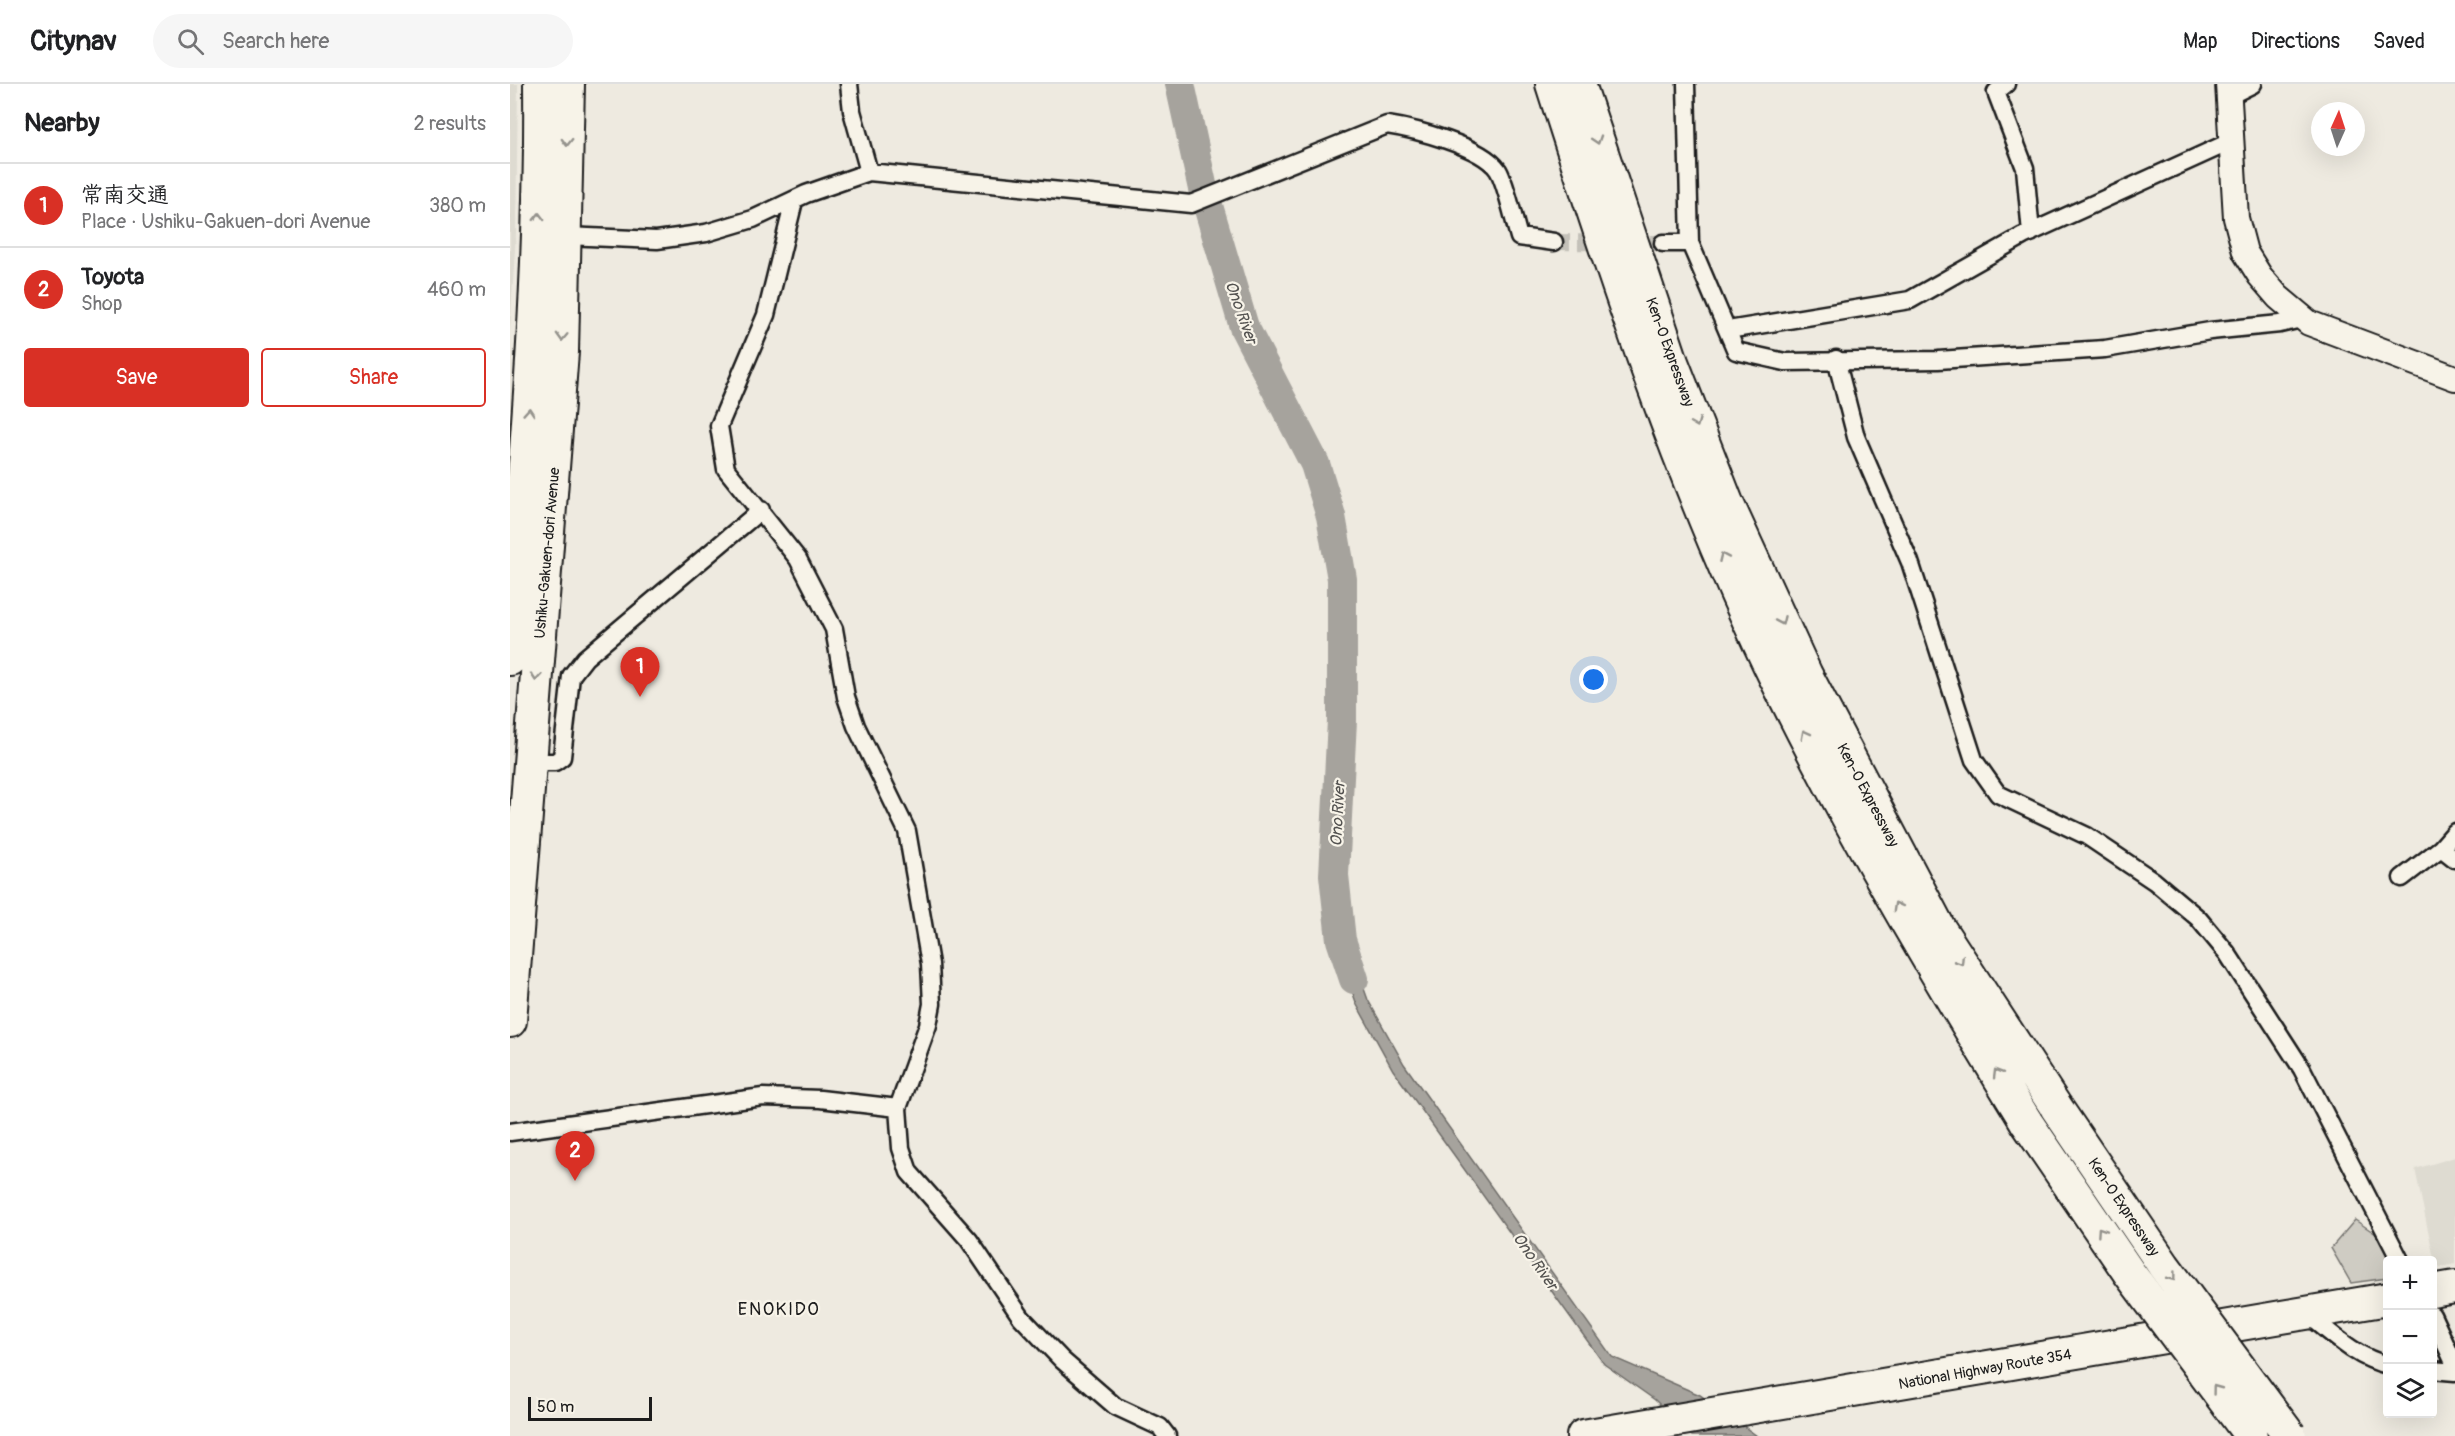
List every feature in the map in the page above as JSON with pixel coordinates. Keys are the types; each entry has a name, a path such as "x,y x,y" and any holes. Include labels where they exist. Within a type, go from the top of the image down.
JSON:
{"highway":[{"name":"Ushiku-Gakuen-dori Avenue","path":"510,659 534,350 539,234 540,84"},
{"name":"Ushiku-Gakuen-dori Avenue","path":"510,1021 520,761 557,427 566,236 568,84"},
{"name":"Ken-O Expressway","path":"1552,84 1647,369 1701,509 1779,686 1916,940 2027,1123 2130,1274 2251,1436"},
{"name":"Ken-O Expressway","path":"1579,84 1672,362 1727,503 1806,675 1939,928 2164,1266 2290,1436"},
{"path":"2437,1290 2455,1287"},
{"name":"National Highway Route 354","path":"1583,1436 2383,1300"}],"street":[{"path":"849,84 852,111 868,172"},
{"path":"1686,84 1690,243 1736,351 1785,362 1836,359 1938,360 2105,350 2210,331 2280,324 2301,319"},
{"path":"2006,84 1996,92 2025,168 2031,233"},
{"path":"2253,84 2228,90 2236,218 2245,252 2260,276 2301,319 2455,378"},
{"path":"566,236 657,240 706,233 753,219 868,172 1191,204 1387,125 1405,128 1468,147 1498,169 1519,237 1554,242"},
{"path":"1728,330 1910,300 2031,233 2232,141"},
{"path":"794,201 766,315 718,426 726,469 798,559 834,629 846,697 856,726 907,831 914,860 930,964 932,1004 928,1025 898,1108 901,1148 909,1172 969,1240 1021,1317 1062,1360 1102,1395 1124,1411 1160,1427 1167,1436"},
{"path":"1664,243 1690,243"},
{"path":"1836,359 1856,437 1910,562 1974,760 1998,794 2087,836 2154,881 2205,927 2227,952 2302,1069 2398,1256"},
{"path":"520,761 555,762 562,757 572,676 585,658 761,510"},
{"path":"2402,878 2440,848 2455,832"},
{"path":"2440,848 2455,859"},
{"path":"510,1132 763,1097 820,1099 898,1108"},
{"path":"2306,1313 2352,1349 2384,1364"},
{"path":"2437,1324 2455,1365"},
{"path":"2437,1370 2455,1372"}],"shaded area":[{"path":"510,84 518,84 516,233 510,331"},
{"path":"2455,1157 2455,1264 2437,1268 2437,1256 2433,1256 2415,1169"},
{"path":"2355,1220 2382,1238 2393,1256 2383,1256 2383,1279 2351,1283 2331,1248"}],"water":[{"path":"1334,940 1347,941 1368,1000 1404,1064 1612,1357 1700,1395 1757,1436 1692,1436 1655,1400 1604,1364 1393,1070 1357,1005"}],"waterway":[{"name":"Ono River","path":"1180,84 1203,189 1244,327 1315,464 1331,516 1342,579 1342,720 1334,875 1341,940 1354,979"}],"tunnel":[{"path":"1554,242 1663,243"}],"place":[{"name":"常南交通","path":"640,697"},
{"name":"Toyota","path":"575,1181"}],"district":[{"name":"ENOKIDO","path":"779,1309"}]}
